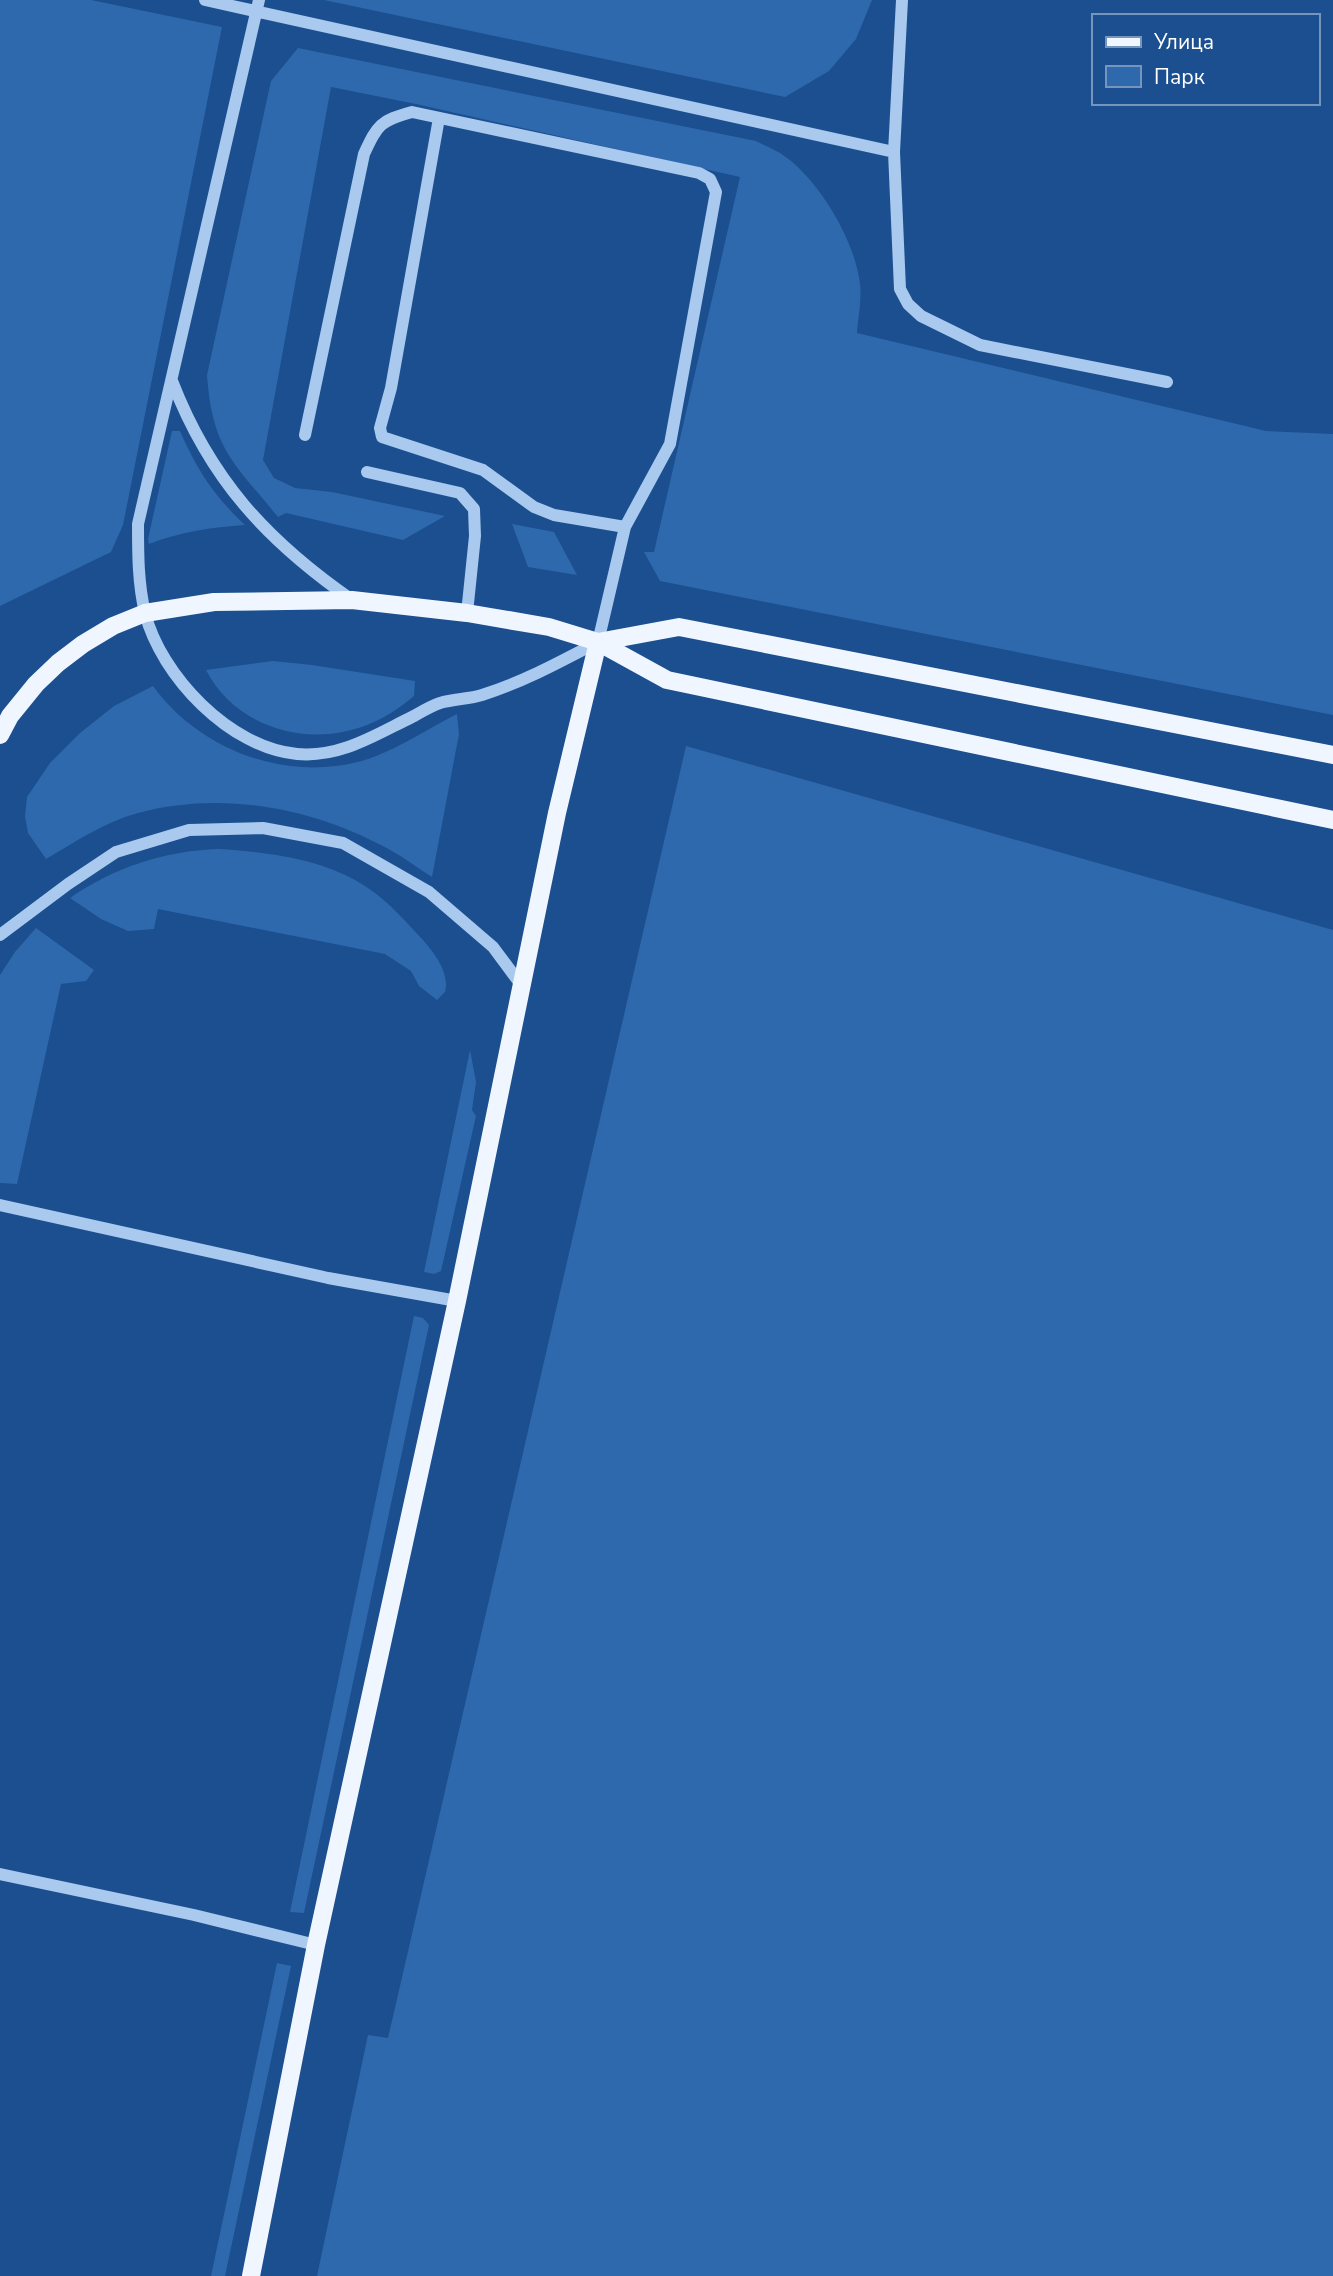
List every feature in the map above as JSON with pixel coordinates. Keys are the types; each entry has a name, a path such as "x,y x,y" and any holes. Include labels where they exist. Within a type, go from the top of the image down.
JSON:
{"main road":[{"path":"0,735 10,716 36,684 58,663 113,626 145,613 214,602 352,600 467,613 549,627 598,642 667,680 1333,820"},
{"path":"598,642 679,627 1333,755"},
{"path":"251,2276 316,1945 457,1301 557,813 598,642"}],"street":[{"path":"205,0 257,6 894,152"},
{"path":"902,0 894,152 900,289 908,304 921,316 980,345 1167,382"},
{"path":"257,6 138,524 138,569 145,613 161,654 184,685 211,713 231,730 262,744 297,754 338,750 361,743 439,703 480,695 534,676 598,642 625,527 670,444 716,192 710,179 699,173 412,112 388,119 376,130 364,154 305,435"},
{"path":"439,118 391,388 380,428 382,437 483,470 534,507 554,515 625,527"},
{"path":"172,380 186,417 222,480 287,551 352,600"},
{"path":"367,472 460,494 474,509 475,536 467,613"},
{"path":"0,935 116,852 189,830 263,828 343,844 429,892 493,947 522,986"},
{"path":"0,1205 328,1278 457,1301"},
{"path":"0,1874 194,1915 316,1945"}],"green space":[{"path":"0,0 91,0 222,27 123,525 111,552 0,606"},
{"path":"324,0 872,0 856,39 829,71 785,97"},
{"path":"298,48 756,141 780,153 808,177 843,230 857,267 860,284 857,333 1266,431 1333,434 1333,715 660,581 644,552 654,552 740,177 331,87 263,460 274,478 295,488 332,492 445,516 403,540 286,513 278,517 238,468 220,438 214,421 207,375 271,81"},
{"path":"172,431 180,431 207,482 245,525 196,531 149,544"},
{"path":"512,524 554,532 577,575 528,567"},
{"path":"273,661 415,681 414,696 384,717 351,730 302,734 257,720 237,707 220,691 206,670"},
{"path":"153,686 173,709 196,729 222,745 250,757 310,767 341,765 371,758 457,714 459,734 432,877 392,851 332,824 268,807 235,804 170,806 138,813 102,827 46,859 28,833 25,816 27,797 50,763 80,733 114,706"},
{"path":"686,746 1333,930 1333,2276 317,2276 368,2035 388,2038"},
{"path":"218,849 296,859 334,870 368,888 397,912 432,951 443,971 445,992 437,1000 419,986 411,971 385,954 158,909 154,929 128,931 101,919 70,898 122,869 178,853"},
{"path":"36,928 94,970 86,981 61,984 17,1184 0,1183 0,975"},
{"path":"470,1050 476,1082 472,1110 476,1116 441,1271 434,1274 424,1272"},
{"path":"414,1316 423,1318 429,1325 304,1913 290,1912"},
{"path":"277,1963 291,1966 225,2276 211,2276"}]}
